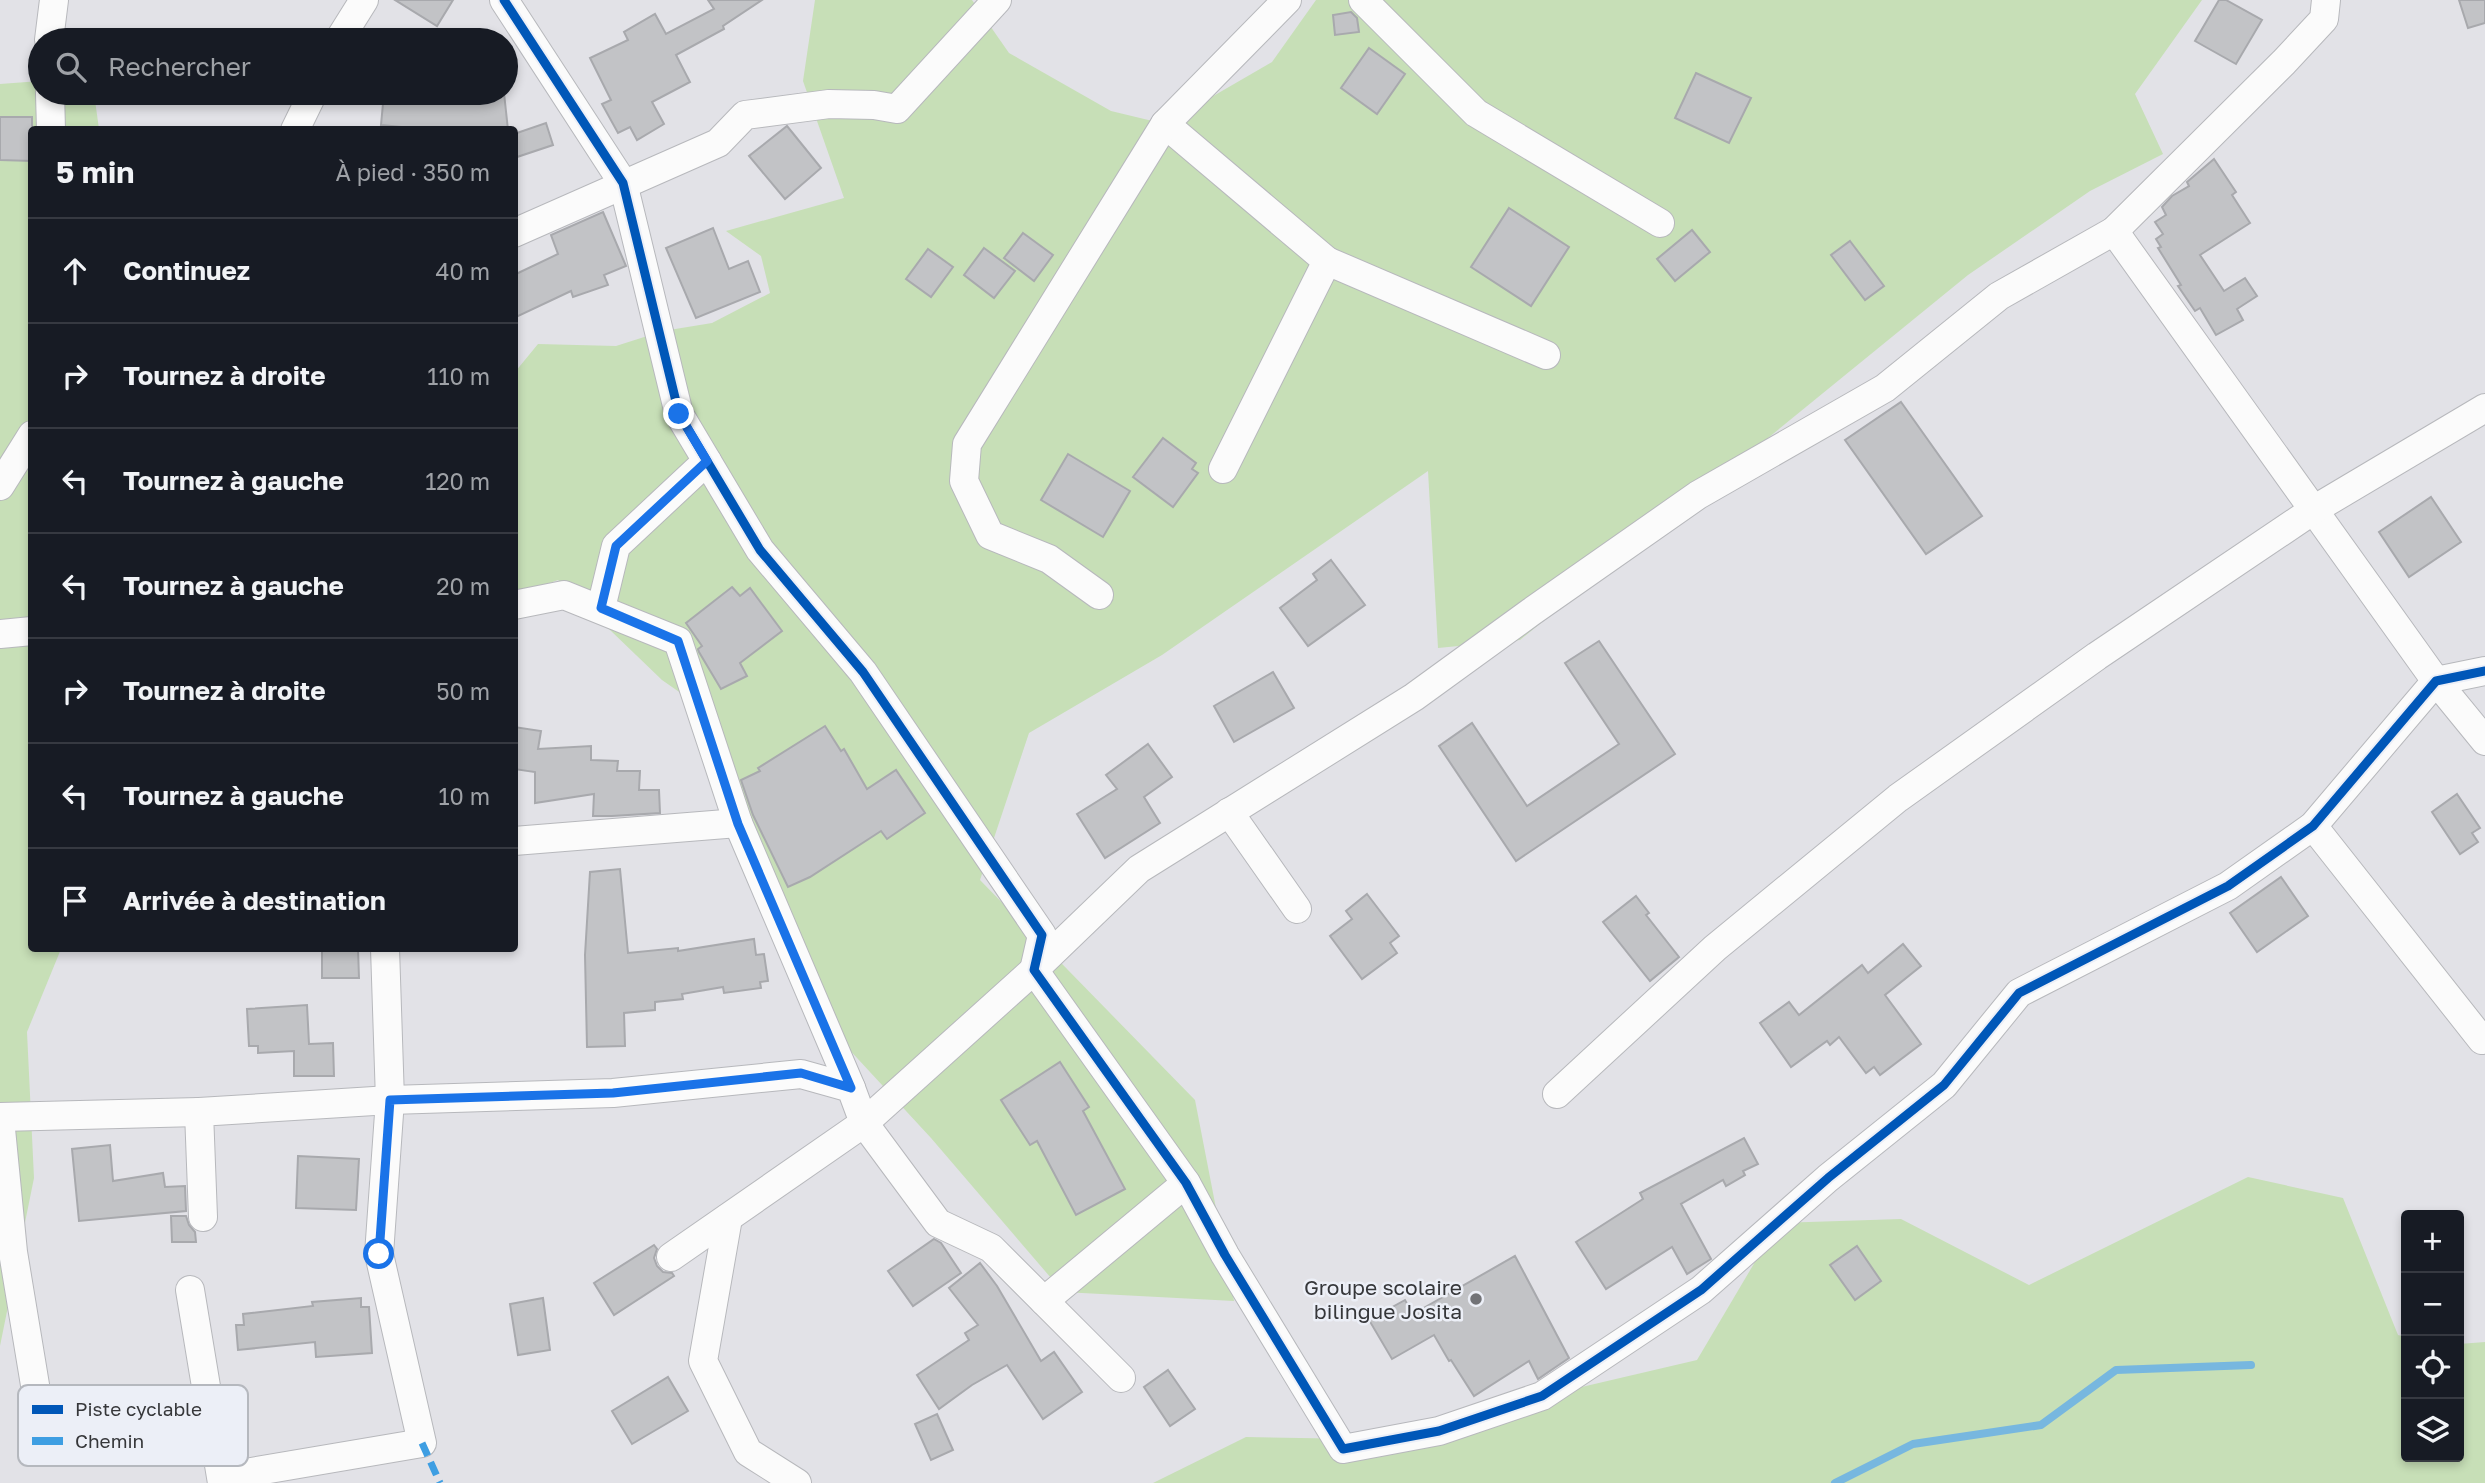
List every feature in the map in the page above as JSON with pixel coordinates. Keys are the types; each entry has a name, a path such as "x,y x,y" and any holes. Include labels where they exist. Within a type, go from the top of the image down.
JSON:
{"street":[{"path":"50,28 54,0"},
{"path":"346,28 364,0"},
{"path":"505,0 622,183 679,414 760,550 863,672 1042,935 1034,970 1186,1183 1225,1255 1343,1449 1439,1431 1542,1396 1701,1290 1828,1178 1944,1085 2019,993 2228,886 2313,827 2436,681 2485,671"},
{"path":"518,231 622,183 718,143 746,115 829,104 874,105 897,109 997,0"},
{"path":"1099,595 1049,559 990,535 964,481 967,444 1166,124 1287,0"},
{"path":"1363,0 1476,113 1660,223"},
{"path":"671,1257 864,1123 1034,970 1139,869 1414,697 1698,495 1885,388 1999,296 2114,231 2292,54 2324,19 2326,0"},
{"path":"50,105 51,126"},
{"path":"297,126 307,105"},
{"path":"1166,124 1327,261 1546,355"},
{"path":"2114,231 2436,681 2485,741"},
{"path":"1223,469 1327,261"},
{"path":"1557,1094 1715,948 1898,798 2097,656 2315,509 2485,408"},
{"path":"0,486 28,441"},
{"path":"601,608 616,546 707,461"},
{"path":"519,601 564,595 678,641 738,824 864,1123 938,1223 991,1248 1121,1378"},
{"path":"0,634 28,631"},
{"path":"1229,812 1297,909"},
{"path":"518,841 738,824"},
{"path":"2313,827 2482,1040"},
{"path":"222,1480 422,1443 379,1254 390,1100 385,952"},
{"path":"35,1385 13,1252 0,1118 199,1112 390,1100 613,1093 801,1073 851,1088"},
{"path":"199,1112 203,1217"},
{"path":"1044,1301 1186,1183"},
{"path":"728,1218 703,1361 748,1452 797,1483"},
{"path":"190,1290 206,1385"}],"green space":[{"path":"815,0 972,0 1009,53 1111,111 1165,124 1272,62 1316,0 2202,0 2135,94 2163,154 2090,191 1968,275 1520,640 1438,648 1428,471 1162,655 1029,733 980,880 1195,1100 1234,1301 1063,1292 931,1138 821,1019 750,833 718,719 662,680 558,580 518,596 518,368 538,344 616,346 663,331 712,323 770,293 761,256 726,231 844,198 803,81"},
{"path":"28,82 28,105 96,105 99,126 28,126 28,952 60,952 27,1032 34,1178 0,1346 0,84"},
{"path":"2248,1177 2343,1198 2398,1335 2401,1336 2401,1462 2464,1462 2464,1344 2485,1342 2485,1483 1153,1483 1246,1437 1360,1439 1697,1360 1778,1223 1901,1219 2029,1285"}],"building":[{"path":"395,0 453,0 437,26"},
{"path":"708,0 762,0 723,26 724,29 676,55 690,82 652,102 664,124 637,140 630,127 618,133 602,104 611,100 590,58 628,40 624,32 655,14 666,34 714,9"},
{"path":"2219,0 2226,0 2262,20 2236,64 2195,41"},
{"path":"2459,0 2485,0 2485,23 2468,28"},
{"path":"1351,12 1357,18 1359,32 1335,35 1333,15"},
{"path":"1369,48 1405,74 1377,114 1341,88"},
{"path":"1696,73 1751,98 1729,143 1675,118"},
{"path":"383,105 505,105 508,126 391,126 381,125"},
{"path":"0,117 32,117 32,126 28,126 28,161 0,160"},
{"path":"546,123 553,145 518,157 518,133"},
{"path":"787,126 821,168 785,199 749,156"},
{"path":"2214,159 2236,192 2232,195 2250,223 2200,255 2224,291 2245,278 2257,296 2237,309 2243,320 2216,335 2200,308 2195,311 2178,286 2181,285 2158,248 2161,247 2156,239 2163,234 2155,222 2166,215 2162,207 2172,196 2189,186 2187,182"},
{"path":"1509,208 1569,247 1531,306 1471,267"},
{"path":"603,212 626,266 604,275 608,285 573,297 571,291 518,316 518,273 558,254 551,235"},
{"path":"713,228 729,269 748,261 760,292 696,318 666,248"},
{"path":"1692,230 1710,252 1675,281 1657,259"},
{"path":"1023,233 1053,255 1034,281 1004,258"},
{"path":"1850,241 1884,286 1865,300 1831,255"},
{"path":"984,248 1015,271 994,298 964,275"},
{"path":"928,249 953,267 931,297 906,279"},
{"path":"1901,402 1982,516 1926,554 1845,440"},
{"path":"1163,438 1196,463 1192,469 1198,473 1173,507 1133,477"},
{"path":"1068,454 1130,491 1103,537 1041,500"},
{"path":"2431,497 2461,542 2409,577 2379,532"},
{"path":"1331,560 1365,605 1308,646 1280,608 1317,580 1313,574"},
{"path":"732,587 740,596 750,588 782,631 740,663 747,676 721,689 699,652 698,649 702,646 686,623"},
{"path":"1599,641 1675,754 1516,861 1439,746 1472,723 1527,806 1619,744 1565,663"},
{"path":"1273,672 1294,708 1234,742 1214,706"},
{"path":"825,726 841,751 844,749 867,789 896,770 925,813 887,839 881,831 810,877 788,887 753,815 741,780 760,771 758,768"},
{"path":"518,728 541,731 538,749 591,746 591,760 618,761 617,771 640,771 639,790 659,790 660,813 593,816 594,794 535,803 535,772 518,770"},
{"path":"1148,744 1172,777 1144,797 1160,823 1105,858 1077,814 1117,789 1106,775"},
{"path":"2457,794 2480,828 2472,833 2478,842 2460,854 2432,812"},
{"path":"620,869 628,953 678,948 678,951 754,939 756,955 764,954 768,981 760,982 761,988 724,993 723,987 682,994 683,999 655,1002 655,1010 624,1013 625,1046 587,1047 585,955 590,872"},
{"path":"2281,877 2308,916 2257,952 2230,913"},
{"path":"1367,894 1399,936 1390,943 1397,953 1362,979 1330,936 1352,919 1346,911"},
{"path":"1636,896 1649,913 1646,915 1679,957 1650,981 1603,922"},
{"path":"1903,944 1921,966 1885,995 1921,1044 1880,1075 1874,1067 1866,1073 1839,1037 1830,1045 1827,1041 1791,1067 1760,1023 1789,1002 1799,1015 1862,965 1868,973"},
{"path":"322,952 358,952 359,978 322,978"},
{"path":"307,1005 309,1044 333,1043 334,1076 294,1076 294,1051 258,1053 258,1046 249,1046 247,1009"},
{"path":"1060,1062 1089,1107 1083,1111 1125,1189 1076,1215 1037,1141 1030,1145 1001,1100"},
{"path":"1744,1138 1758,1164 1743,1171 1745,1175 1726,1186 1723,1180 1681,1204 1711,1259 1687,1274 1672,1247 1606,1289 1576,1242 1643,1199 1640,1193"},
{"path":"110,1145 113,1181 163,1173 165,1187 185,1186 186,1211 79,1221 72,1149"},
{"path":"298,1156 359,1159 356,1210 296,1208"},
{"path":"171,1216 186,1216 195,1232 196,1242 172,1242"},
{"path":"934,1239 941,1243 961,1273 913,1306 888,1271"},
{"path":"654,1245 657,1249 654,1258 657,1266 663,1272 672,1273 674,1276 614,1315 594,1283"},
{"path":"1857,1246 1881,1281 1855,1300 1830,1265"},
{"path":"1515,1256 1569,1358 1538,1379 1529,1361 1474,1396 1434,1335 1392,1359 1369,1320 1405,1300 1413,1314"},
{"path":"980,1263 997,1286 1041,1361 1054,1352 1082,1392 1043,1419 1007,1365 972,1385 939,1409 917,1375 969,1340 965,1333 978,1325 949,1288"},
{"path":"361,1298 361,1307 369,1307 372,1353 316,1357 315,1342 238,1350 236,1325 244,1325 243,1314 313,1306 312,1302"},
{"path":"543,1298 550,1350 518,1355 510,1304"},
{"path":"1168,1370 1195,1409 1170,1426 1144,1387"},
{"path":"668,1377 688,1411 632,1444 612,1411"},
{"path":"937,1414 953,1450 931,1460 915,1424"}],"waterway":[{"path":"1835,1483 1913,1444 2041,1425 2116,1370 2251,1365"}],"marked path":[{"path":"422,1443 440,1483"}],"cycle path":[{"path":"504,0 623,183 679,414 760,550 863,672 1042,935 1034,970 1186,1183 1225,1255 1343,1449 1439,1431 1542,1396 1701,1290 1828,1178 1944,1085 2019,993 2228,886 2313,826 2436,681 2485,671"}],"place":[{"name":"Groupe scolaire bilingue Josita","path":"1476,1299"}],"route":[{"path":"379,1254 390,1100 613,1093 801,1073 851,1088 738,824 678,641 601,608 616,546 707,461 679,414"}]}
